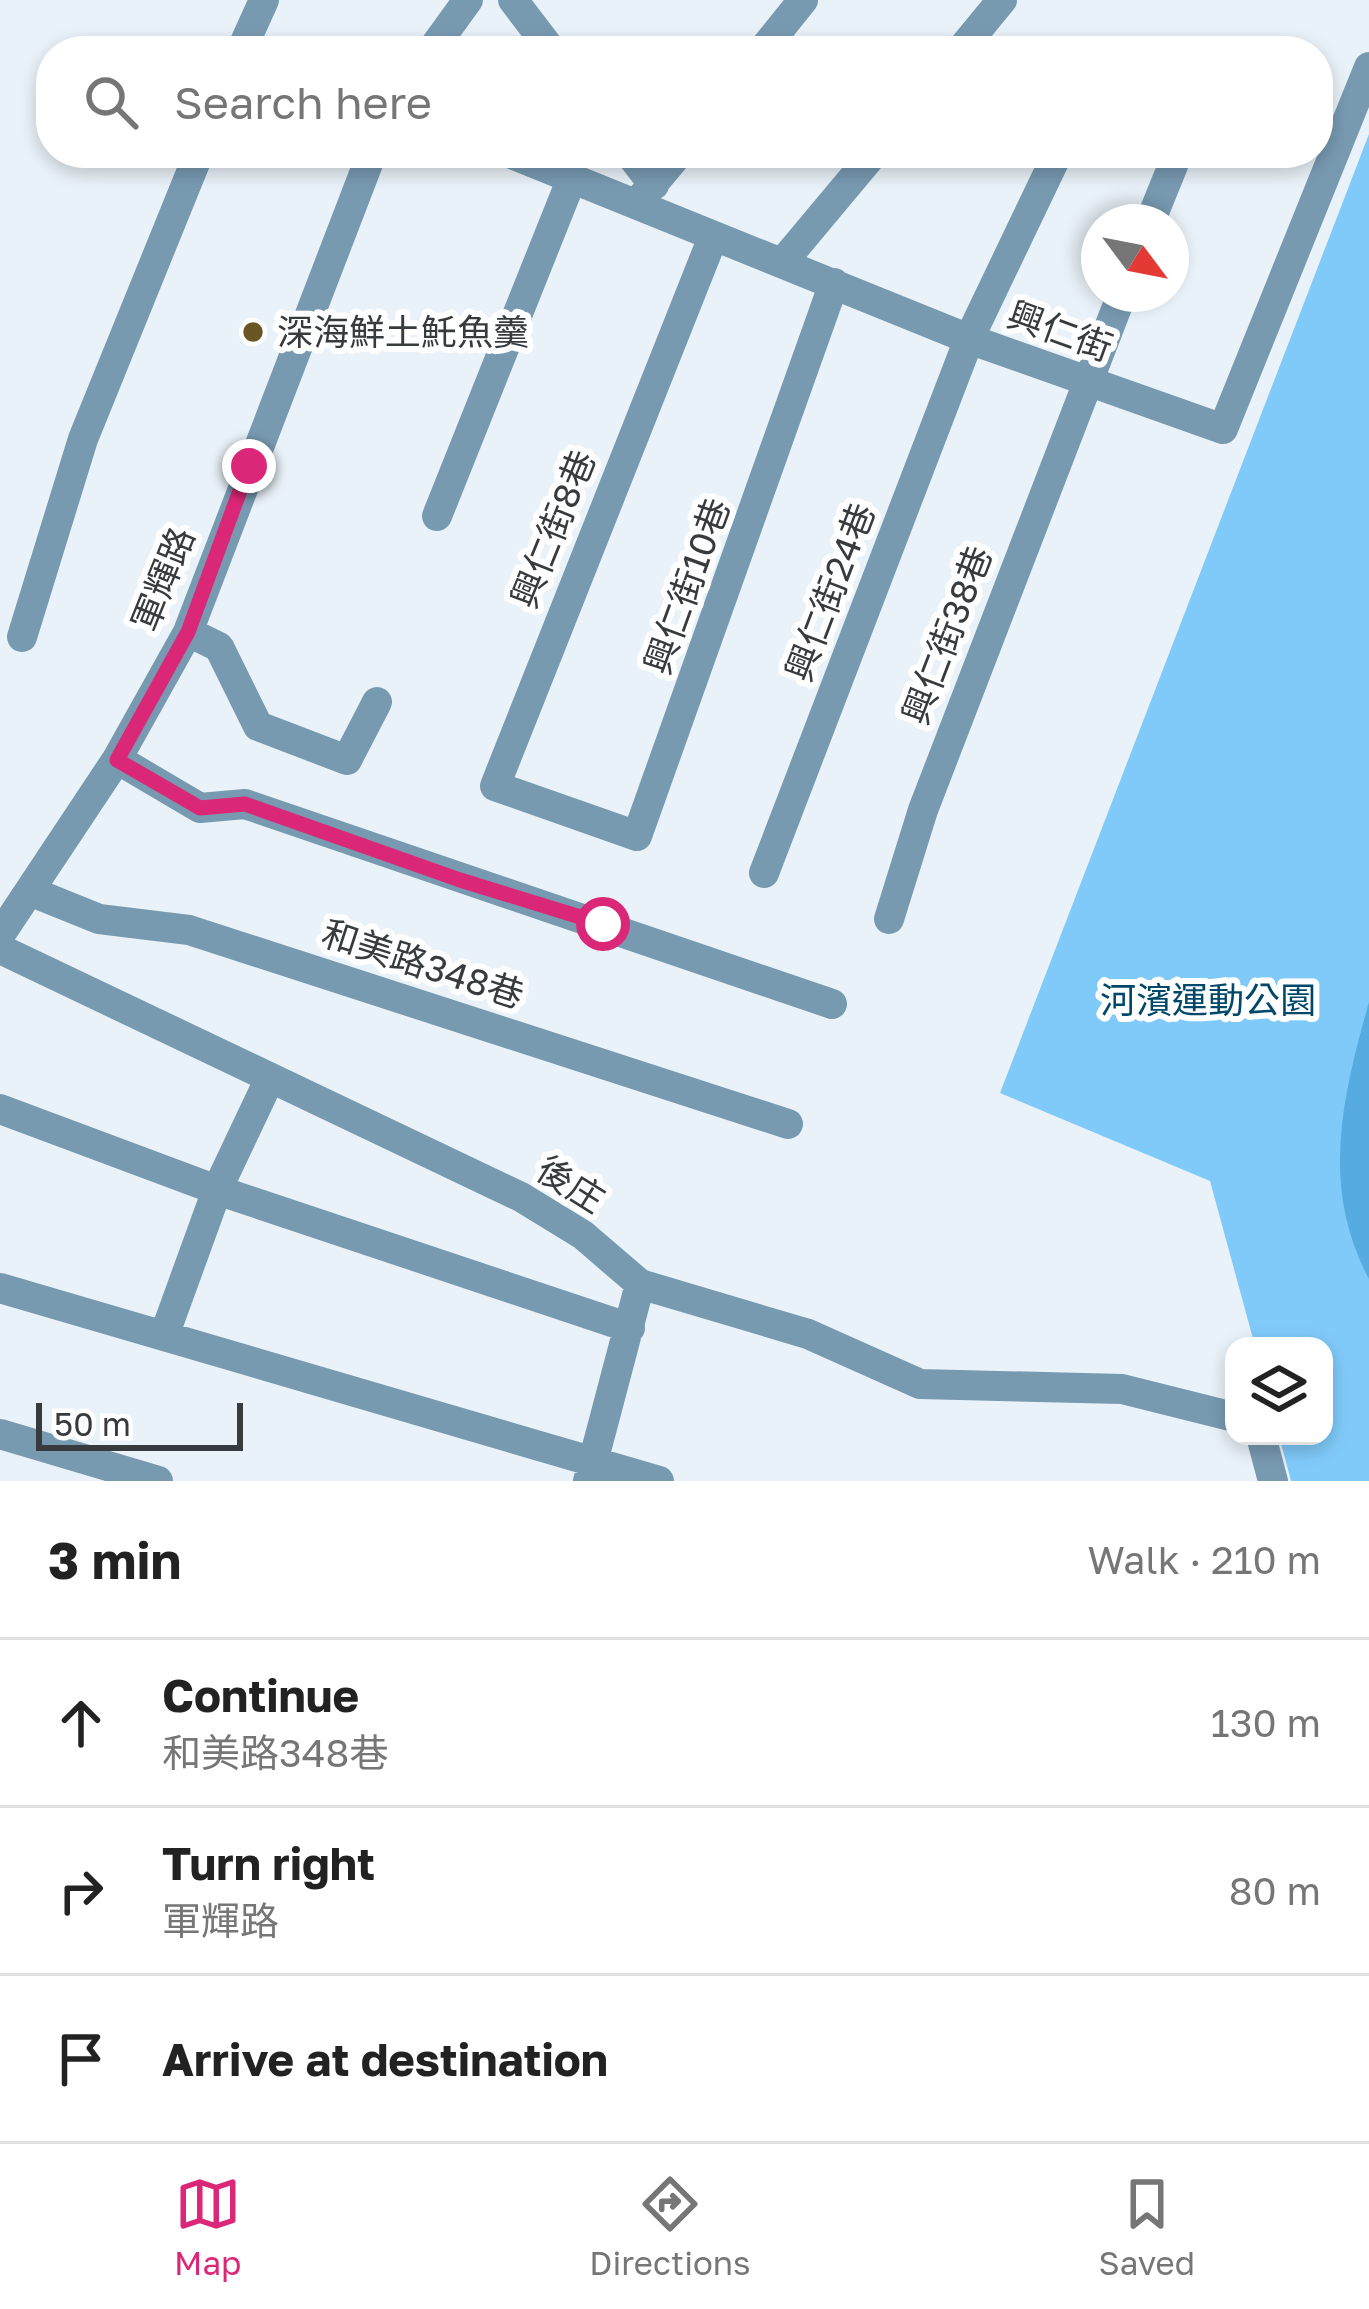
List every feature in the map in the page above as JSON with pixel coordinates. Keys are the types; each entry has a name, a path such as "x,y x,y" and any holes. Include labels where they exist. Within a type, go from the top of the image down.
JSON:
{"street":[{"path":"248,36 264,0"},
{"path":"441,36 468,0"},
{"path":"513,0 541,36"},
{"path":"774,36 803,0"},
{"path":"972,36 1002,0"},
{"name":"興仁街","path":"1333,156 1369,67"},
{"path":"22,637 83,439 193,168"},
{"name":"軍輝路","path":"0,934 117,760 188,632 366,168"},
{"name":"興仁街","path":"547,168 645,194 712,236 1086,383 1223,429 1328,168"},
{"path":"635,168 645,194 667,168"},
{"path":"782,263 861,168"},
{"name":"興仁街24巷","path":"764,873 969,338 1051,168"},
{"path":"1157,204 1172,168"},
{"path":"437,516 572,178"},
{"name":"興仁街8巷","path":"560,809 495,786 712,236"},
{"name":"興仁街10巷","path":"560,809 637,836 834,284"},
{"name":"興仁街38巷","path":"890,919 923,810 1115,312"},
{"path":"188,632 219,646 258,726 346,760 377,703"},
{"path":"117,760 200,808 245,804 832,1004"},
{"name":"和美路348巷","path":"32,892 99,919 189,930 788,1124"},
{"name":"後庄","path":"0,950 521,1197 583,1235 640,1284 808,1334 920,1384 1122,1389 1225,1415"},
{"path":"164,1336 217,1190 270,1078"},
{"path":"0,1109 217,1190 630,1328"},
{"path":"591,1472 640,1284"},
{"path":"0,1288 591,1472 659,1481"},
{"path":"0,1434 158,1481"},
{"path":"1263,1445 1273,1481"}],"green space":[{"name":"河濱運動公園","path":"1369,134 1369,1481 1291,1481 1281,1445 1333,1445 1333,1337 1253,1337 1210,1181 1000,1093"}],"shaded area":[{"path":"1369,1002 1369,1279 1345,1210 1340,1142"}],"place":[{"name":"深海鮮土魠魚羹","path":"253,332"}],"route":[{"path":"249,466 188,632 117,760 200,808 245,804 460,880 603,924"}]}
